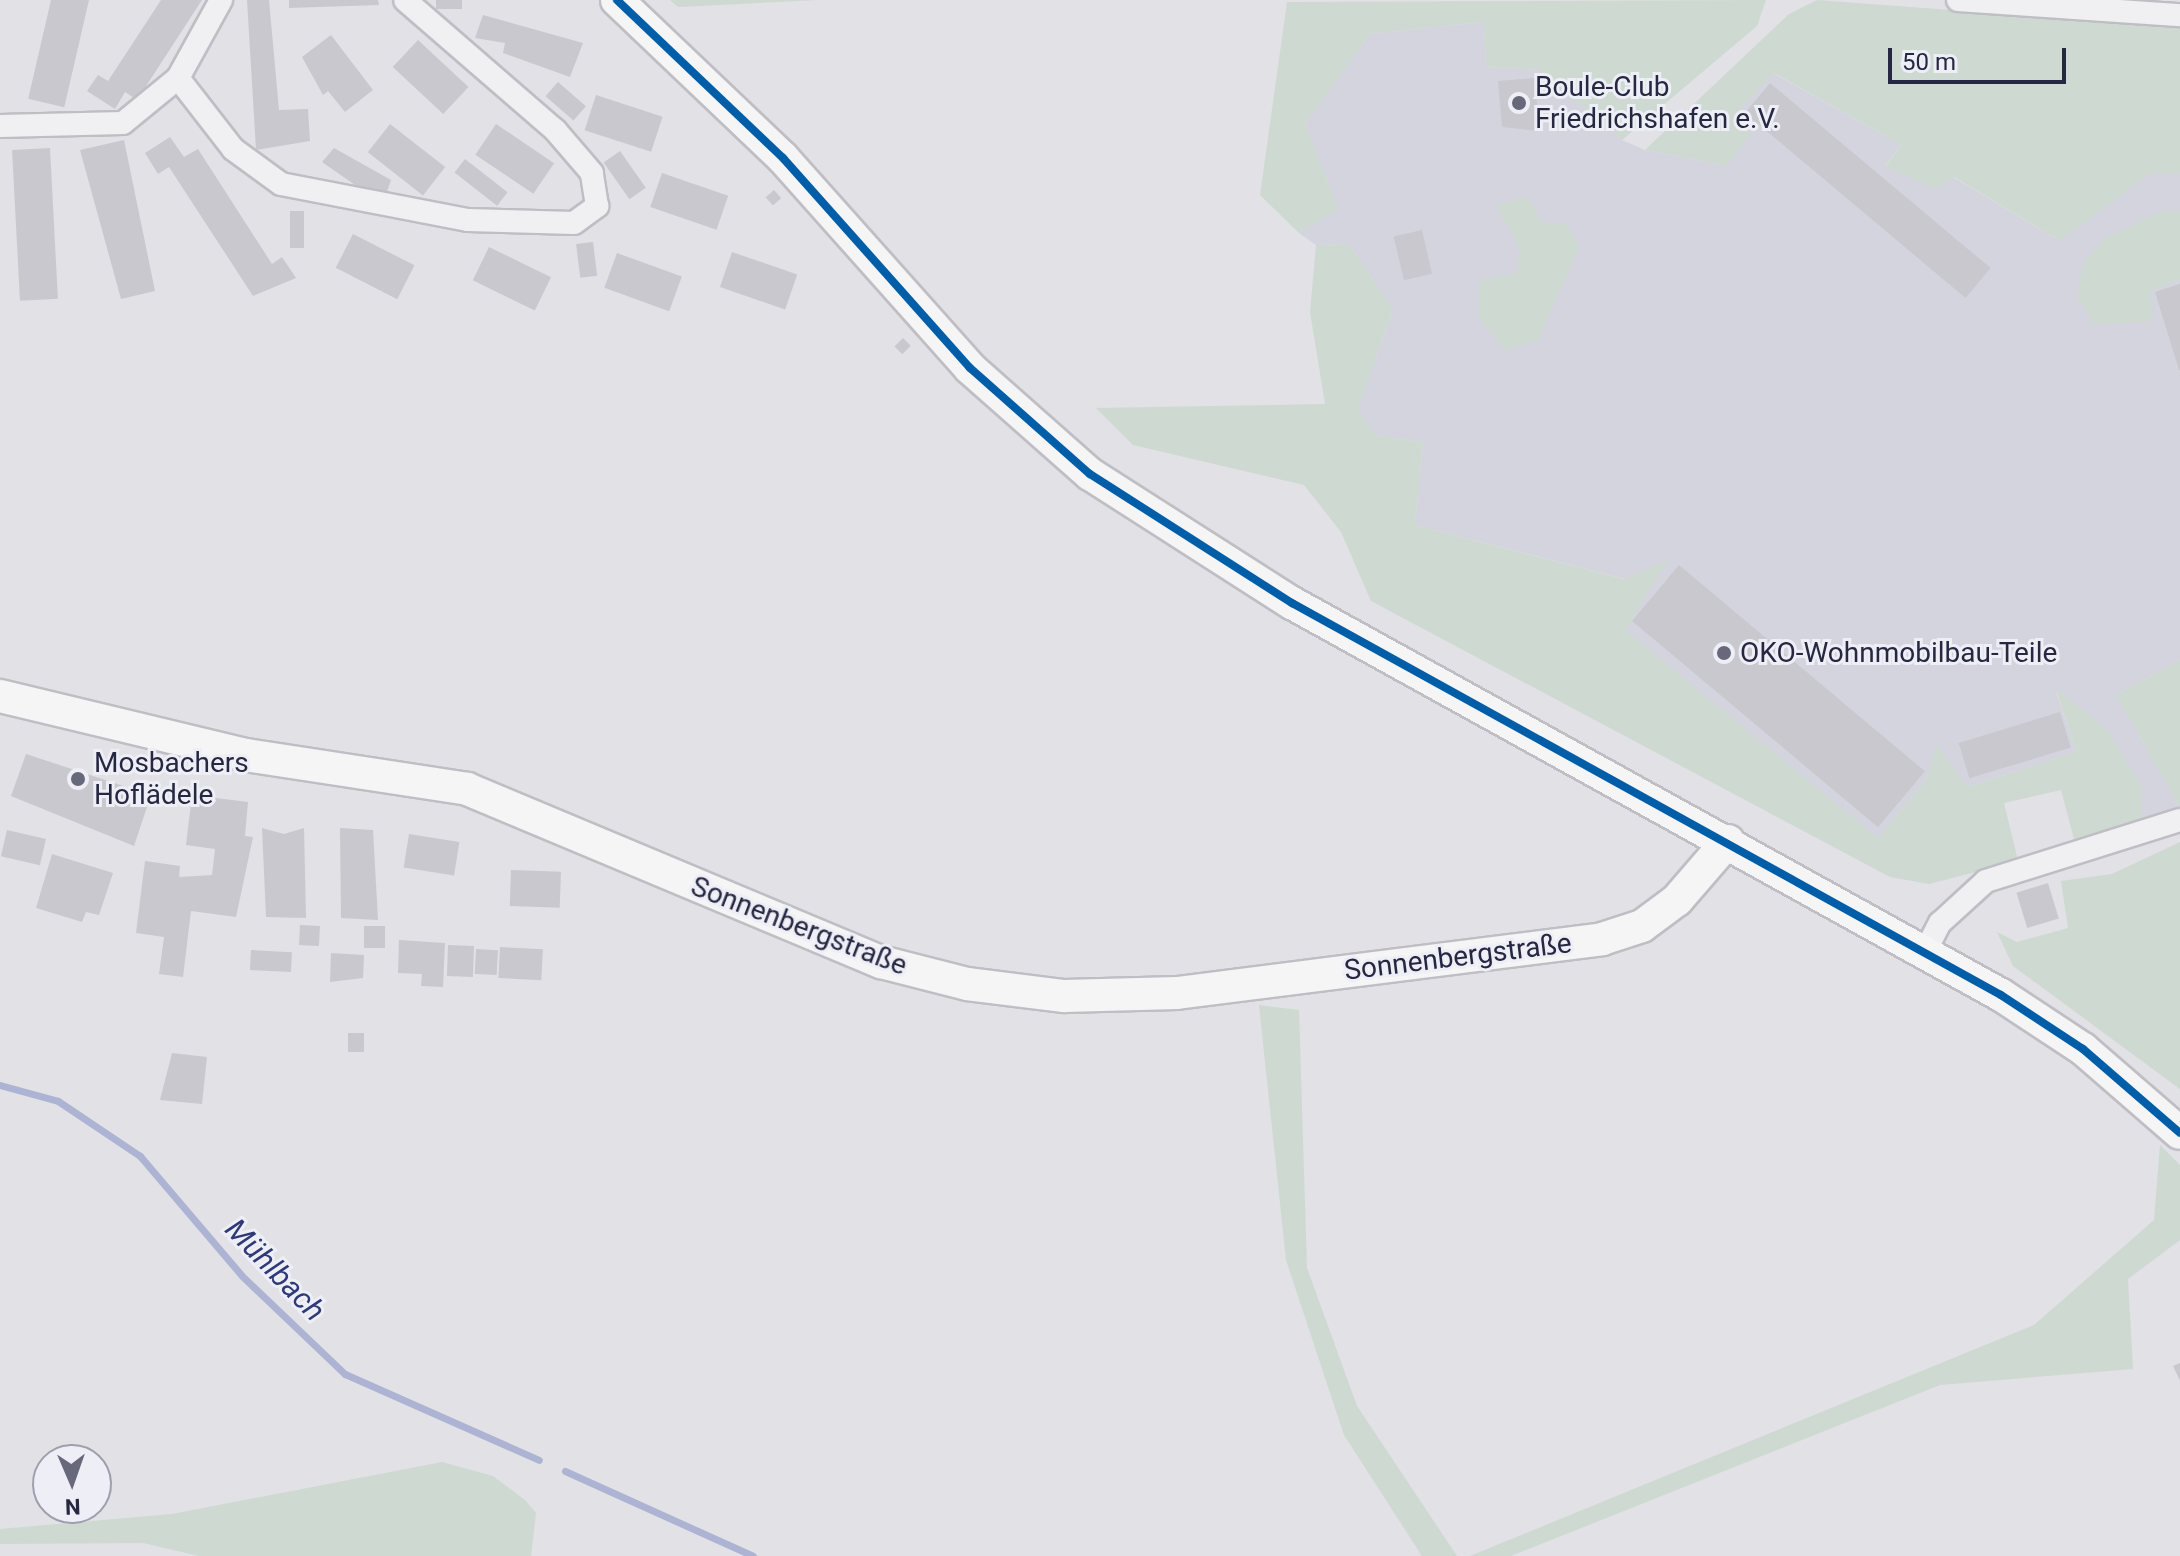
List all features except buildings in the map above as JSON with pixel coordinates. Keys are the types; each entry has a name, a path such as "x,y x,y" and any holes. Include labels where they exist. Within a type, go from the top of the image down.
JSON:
{"main road":[{"path":"617,0 783,158 970,368 1090,474 1292,603 1926,950 2083,1049 2180,1133"},
{"name":"Sonnenbergstraße","path":"0,696 246,755 467,789 881,962 967,984 1064,996 1177,993 1602,939 1642,926 1677,900 1728,841"}],"street":[{"path":"0,126 123,123 178,78 221,0"},
{"path":"178,78 233,149 281,184 468,220 574,223 597,206 592,173 555,130 405,0"},
{"path":"1958,0 2180,15"},
{"path":"1926,950 1940,923 1986,881 2180,820"}],"shaded area":[{"path":"670,0 818,0 678,7"},
{"path":"1766,0 1757,26 1622,140 1541,70 1486,67 1484,22 1370,34 1305,123 1338,209 1299,233 1260,195 1287,2"},
{"path":"1817,0 2180,27 2180,174 2151,173 2060,241 1954,177 1936,189 1885,167 1901,145 1774,73 1736,114 1754,129 1727,166 1645,150 1789,14"},
{"path":"1484,22 1486,67 1541,70 1622,140 1645,150 1727,166 1736,114 1773,73 1901,145 1885,166 1953,177 2060,241 2151,172 2180,174 2180,211 2105,238 2153,321 2149,290 2180,280 2180,660 2116,695 2180,808 2142,819 2142,787 2056,691 2076,752 1967,787 1937,746 1926,780 1878,838 1624,630 1667,561 1625,579 1415,525 1423,442 1375,435 1358,409 1393,309 1349,244 1316,245 1299,233 1338,209 1305,123 1370,34"},
{"path":"1528,197 1541,222 1567,224 1579,248 1538,340 1505,351 1479,318 1480,280 1516,273 1520,249 1496,205"},
{"path":"2162,211 2180,211 2180,280 2150,291 2153,321 2093,325 2077,294 2083,264 2105,238"},
{"path":"1349,244 1393,309 1358,409 1375,435 1423,442 1415,525 1624,579 1668,560 1625,630 1878,838 1926,780 1937,745 1967,787 2076,752 2056,689 2107,729 2142,787 2142,819 2074,839 2061,790 2004,803 2018,861 1929,884 1890,877 1371,601 1341,532 1304,485 1133,445 1096,408 1325,404 1310,312 1316,245"},
{"path":"2180,660 2180,808 2116,695"},
{"path":"2180,842 2180,1089 2013,966 1997,932 2017,942 2068,928 2061,881 2112,874"},
{"path":"1259,1005 1299,1010 1307,1268 1357,1406 1457,1556 1422,1556 1344,1435 1286,1260"},
{"path":"2160,1145 2180,1165 2180,1240 2128,1279 2133,1369 1940,1385 1511,1556 1470,1556 2034,1325 2154,1220"},
{"path":"442,1462 493,1476 525,1500 536,1513 531,1556 199,1556 143,1543 0,1544 0,1529 57,1524 112,1524 112,1519 172,1514"}],"waterway":[{"name":"Mühlbach","path":"0,1085 58,1101 140,1156 242,1276 345,1374 539,1460"},
{"name":"Mühlbach","path":"565,1471 753,1556"}],"transit line":[{"path":"617,0 783,158 970,368 1090,474 1292,603 2001,995 2083,1049 2180,1133"}],"place":[{"name":"Boule-Club Friedrichshafen e.V.","path":"1519,103"},
{"name":"OKO-Wohnmobilbau-Teile","path":"1724,653"},
{"name":"Mosbachers Hoflädele","path":"78,779"}]}
